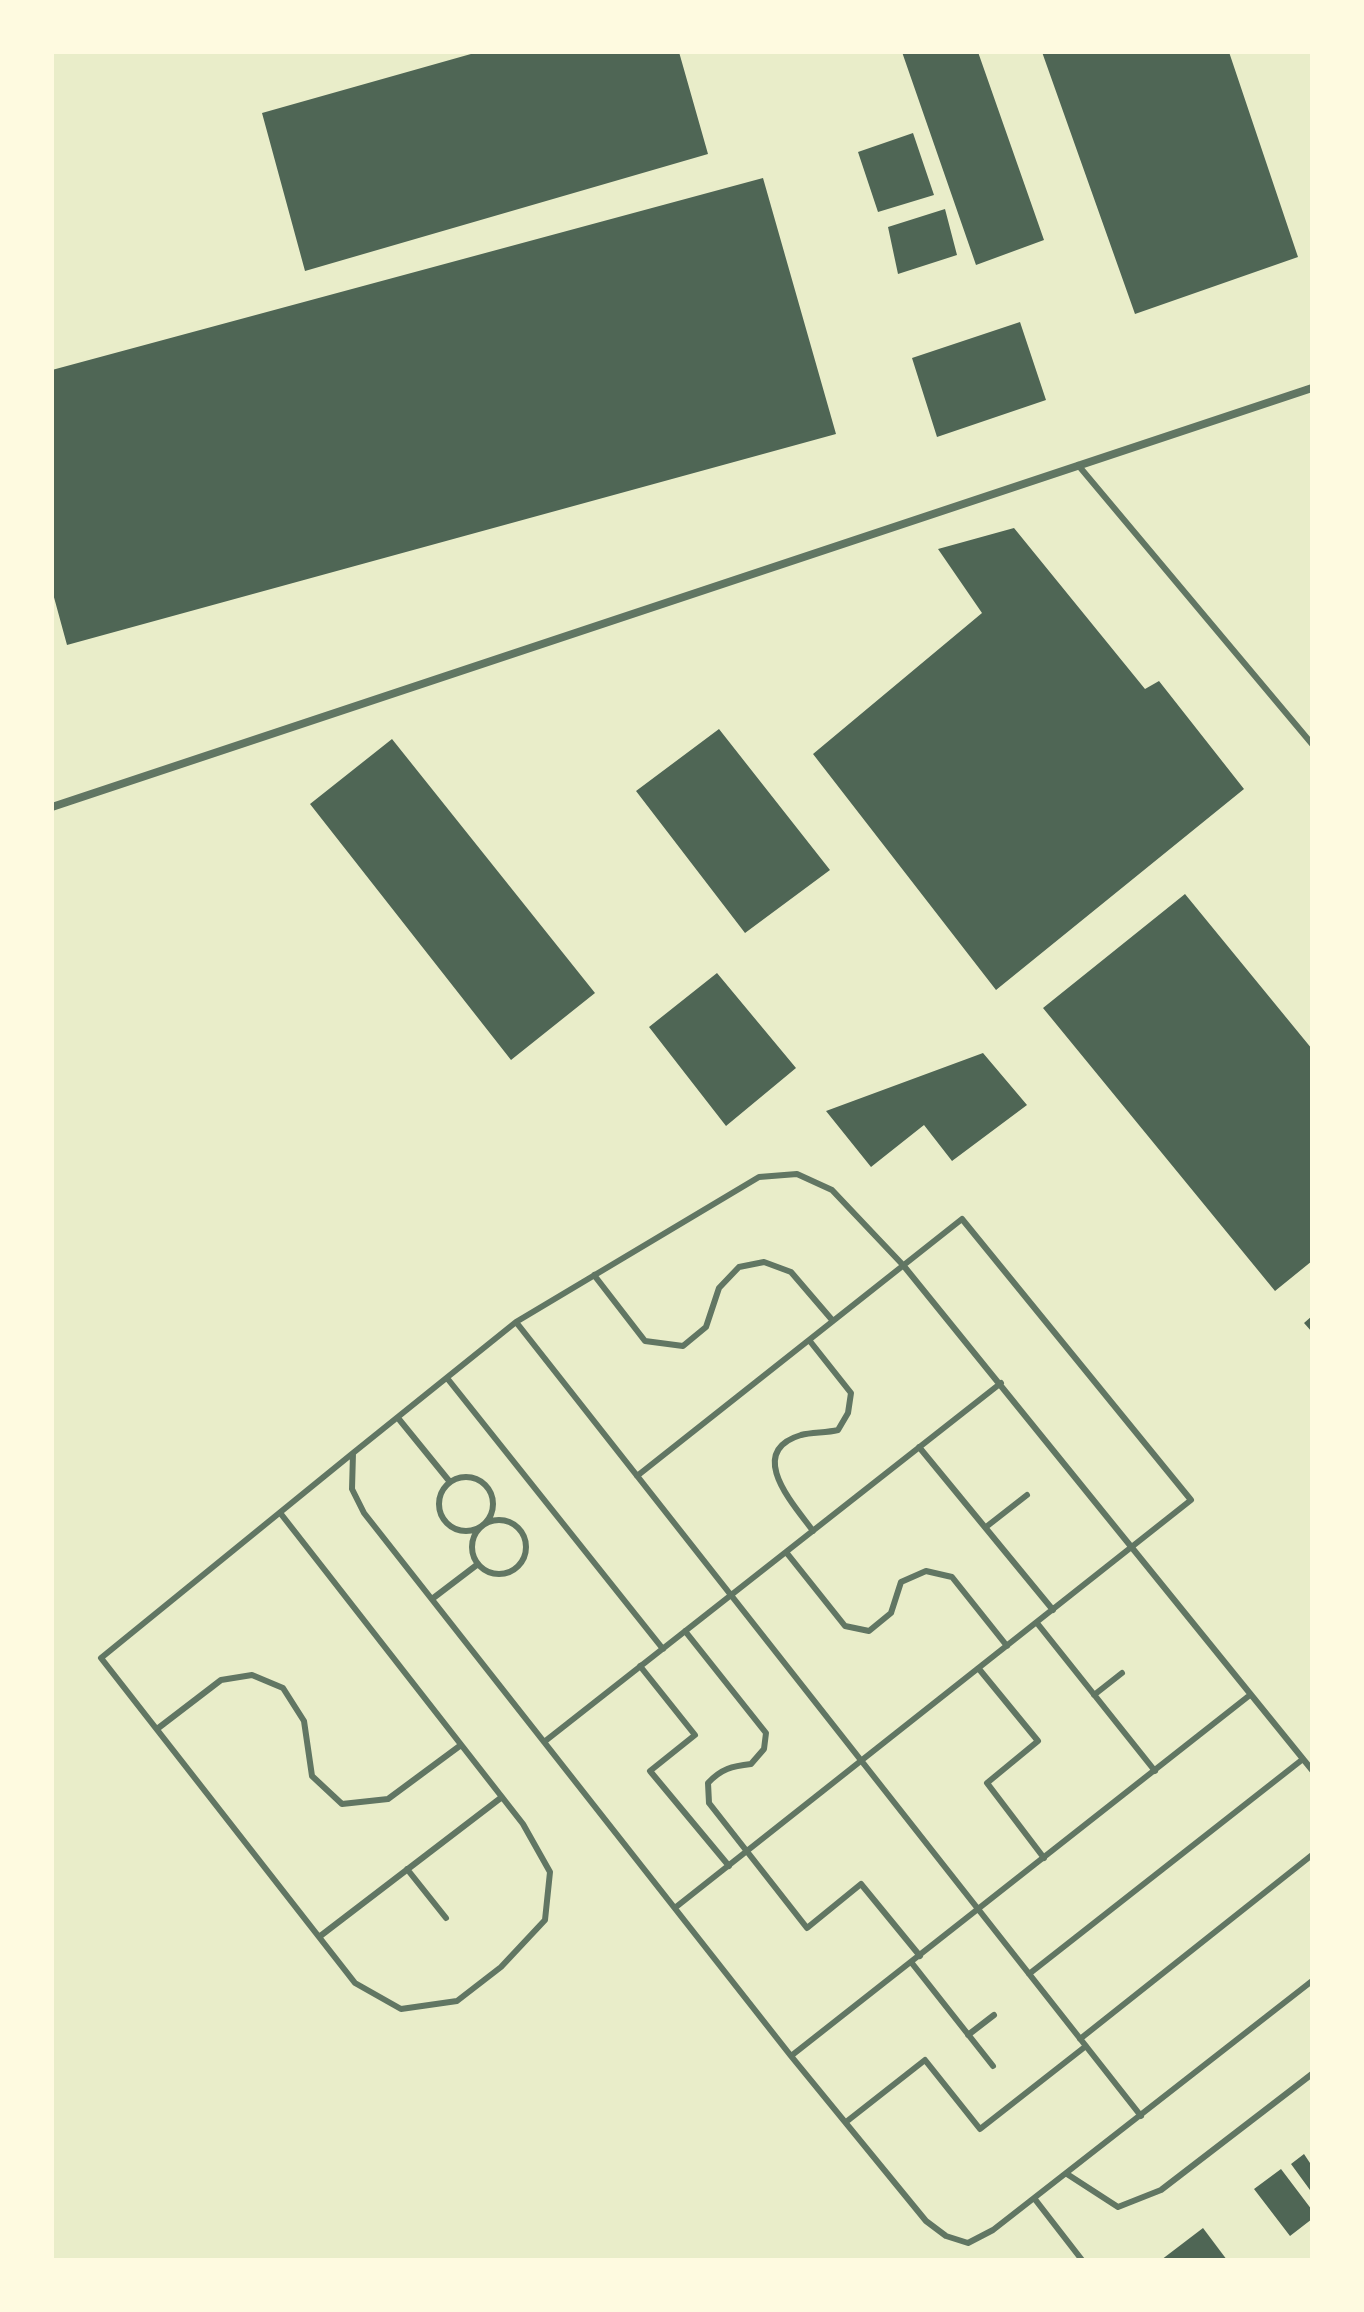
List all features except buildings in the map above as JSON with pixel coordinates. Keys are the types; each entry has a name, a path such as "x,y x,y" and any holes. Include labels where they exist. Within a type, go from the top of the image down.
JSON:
{"street":[{"path":"52,807 1312,388"}],"lane":[{"path":"1078,465 1312,744"},
{"path":"281,1514 523,1824 550,1872 545,1920 501,1967 457,2001 401,2009 355,1983 101,1658 516,1322 759,1177 797,1174 832,1190 903,1265 1312,1770"},
{"path":"637,1476 962,1219 1191,1500 676,1907"},
{"path":"594,1275 645,1341 683,1346 706,1327 719,1288 739,1267 764,1262 791,1272 833,1321"},
{"path":"516,1322 1141,2116"},
{"path":"809,1340 851,1393 848,1413 838,1430 802,1435 778,1450 775,1465 777,1481 813,1531"},
{"path":"447,1378 663,1649"},
{"path":"544,1742 1001,1383"},
{"path":"398,1418 450,1482"},
{"path":"919,1447 1053,1610"},
{"path":"353,1453 352,1489 364,1513 791,2056 926,2221 946,2236 968,2243 993,2230 1312,1981"},
{"path":"450,1482 444,1488 439,1504 444,1520 450,1526 466,1531 483,1526 491,1521 509,1522 523,1534 526,1552 517,1568 510,1572 492,1573 478,1564 474,1557 473,1539 483,1526 489,1519 493,1500 485,1484 468,1477 458,1477 450,1482"},
{"path":"986,1527 1027,1495"},
{"path":"786,1552 845,1626 869,1631 891,1613 901,1582 926,1571 952,1577 1007,1646"},
{"path":"432,1599 478,1564"},
{"path":"1037,1623 1155,1771"},
{"path":"685,1631 766,1733 764,1749 751,1764 719,1771 708,1783 709,1803 807,1928 861,1884 920,1956"},
{"path":"640,1666 695,1735 650,1771 729,1866"},
{"path":"979,1669 1038,1741 987,1783 1044,1858"},
{"path":"1094,1695 1122,1673"},
{"path":"157,1729 221,1680 252,1675 283,1688 304,1721 312,1776 342,1804 388,1799 461,1745"},
{"path":"791,2056 1250,1695"},
{"path":"1029,1974 1303,1759"},
{"path":"319,1937 502,1797"},
{"path":"1080,2039 1312,1855"},
{"path":"407,1869 446,1918"},
{"path":"911,1962 993,2066"},
{"path":"968,2035 994,2015"},
{"path":"846,2122 925,2060 980,2129 1086,2046"},
{"path":"1067,2174 1118,2207 1161,2190 1312,2074"},
{"path":"1034,2198 1082,2260"}]}
